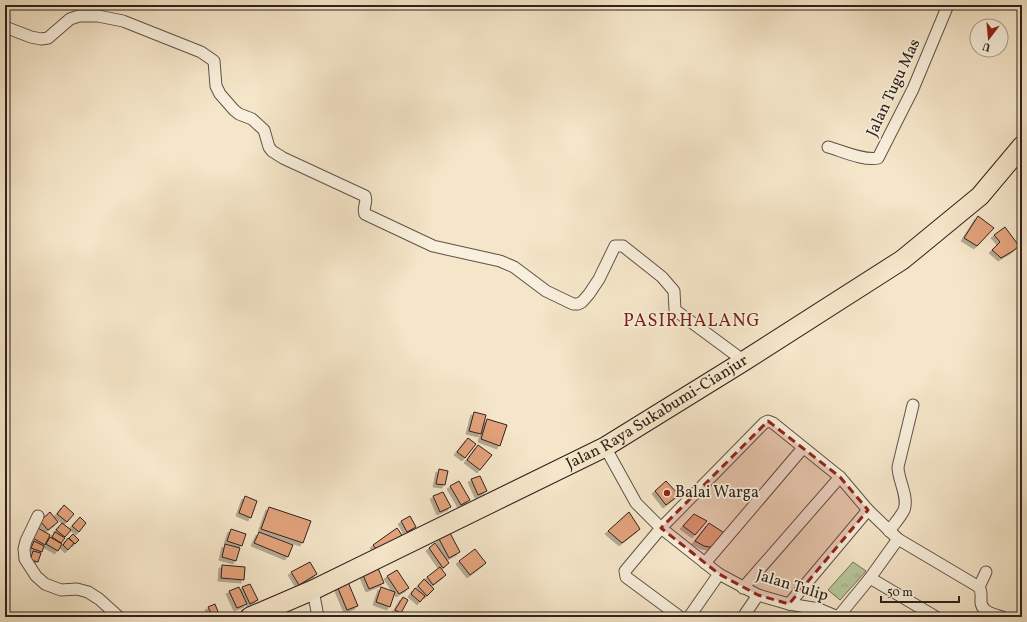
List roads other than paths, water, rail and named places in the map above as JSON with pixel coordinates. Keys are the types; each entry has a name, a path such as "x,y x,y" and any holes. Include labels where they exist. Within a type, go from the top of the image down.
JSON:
{"highway":[{"name":"Jalan Raya Sukabumi-Cianjur","path":"250,617 313,590 605,448 902,260 980,196 1022,146"}],"street":[{"name":"Jalan Tugu Mas","path":"828,147 863,157 873,159 878,158 913,90 948,5"},
{"path":"5,27 31,37 41,39 48,38 61,26 74,18 86,15 98,16 122,21 201,52 214,61 216,86 220,94 234,110 252,119 264,130 269,147 272,151 283,158 365,196 367,199 364,212 365,214 432,246 500,261 514,267 546,291 573,304 578,304 586,299 599,279 615,246 623,246 662,277 674,291 676,310 744,361"},
{"path":"889,531 902,514 906,503 898,474 898,467 913,405"},
{"path":"680,617 626,578 625,571 661,528 764,423 768,421 773,423 840,477 868,510 898,539 979,588 982,592 980,604 984,609 1002,617"},
{"name":"Jalan Tulip","path":"605,448 636,503 661,528 719,574 758,595 789,604 819,609 838,617"},
{"path":"705,563 803,448"},
{"path":"743,588 840,477"},
{"path":"789,604 868,510"},
{"path":"38,516 26,541 24,549 25,559 36,576 45,584 62,590 77,589 88,592 99,599 119,617"},
{"path":"838,617 870,578 898,539"},
{"path":"979,588 986,572"},
{"path":"689,617 719,574"},
{"path":"870,578 936,617"},
{"path":"313,590 318,617"},
{"path":"743,617 758,595"}],"place":[{"name":"Balai Warga","path":"667,493"}],"district":[{"name":"PASIRHALANG","path":"692,321"}]}
